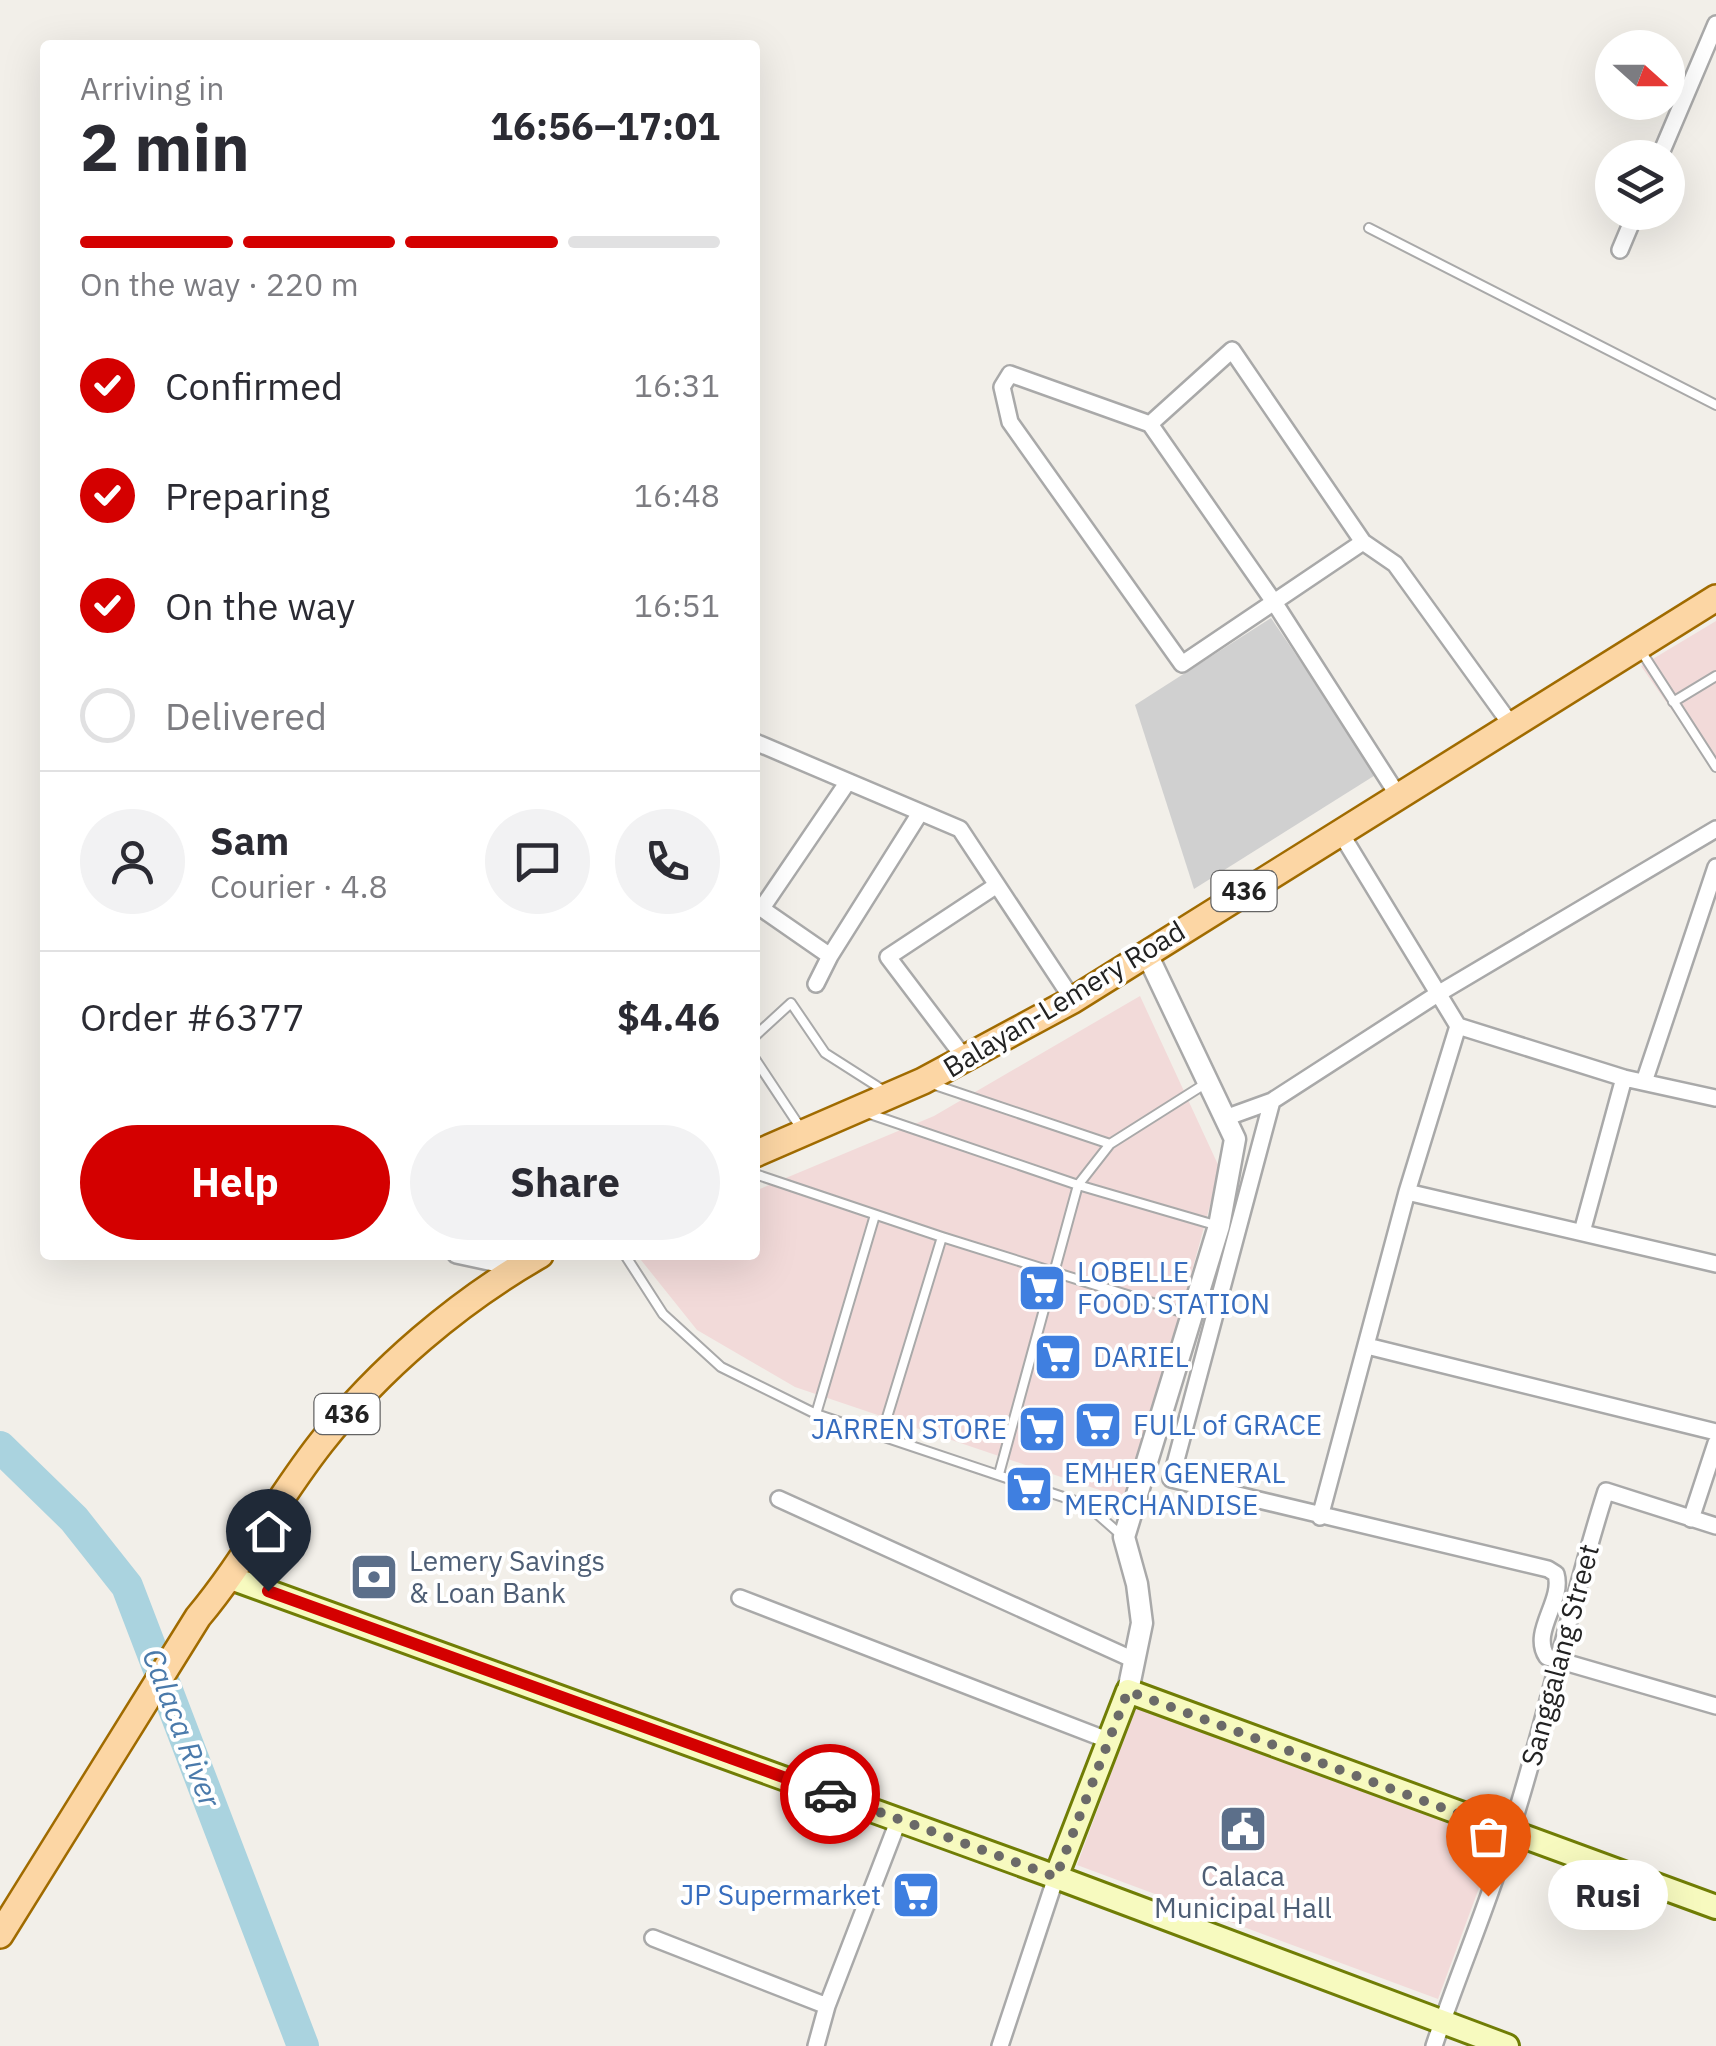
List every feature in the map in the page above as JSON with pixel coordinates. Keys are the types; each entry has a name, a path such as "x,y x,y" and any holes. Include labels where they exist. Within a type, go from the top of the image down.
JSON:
{"main road":[{"name":"Balayan-Lemery Road","path":"760,1152 923,1081 1073,1000 1716,598"},
{"name":"436","path":"0,1935 198,1617 232,1578 270,1514 322,1442 377,1381 442,1324 531,1260"},
{"path":"232,1578 898,1819 1507,2046"},
{"path":"1056,1877 1128,1691 1716,1908"}],"street":[{"path":"1667,140 1716,24"},
{"path":"1620,250 1628,230"},
{"path":"1150,424 1232,350 1363,542 1395,564 1512,726"},
{"path":"1363,542 1274,602 1182,664 1010,422 1002,387 1010,374 1150,424 1274,602 1400,797"},
{"path":"760,745 960,829 1073,1000"},
{"path":"760,903 847,783"},
{"path":"816,984 920,813"},
{"path":"1225,1118 1272,1101 1436,994 1716,830"},
{"path":"1340,832 1458,1026 1624,1078 1715,1098"},
{"path":"1644,1082 1716,867"},
{"path":"966,1060 888,957 997,885"},
{"path":"760,907 830,956"},
{"path":"1128,1691 1142,1623 1137,1584 1124,1537 1219,1226 1235,1139 1146,952"},
{"path":"1320,1517 1407,1192 1458,1026"},
{"path":"1582,1232 1624,1078"},
{"path":"1272,1101 1171,1479 1556,1574 1559,1584 1542,1649 1547,1657 1716,1706"},
{"path":"1407,1192 1716,1264"},
{"path":"479,1260 517,1268"},
{"path":"1367,1346 1716,1432"},
{"path":"1716,1443 1691,1519 1716,1526"},
{"name":"Sanggalang Street","path":"1434,2046 1510,1833 1561,1661 1578,1579 1606,1491 1691,1519"},
{"path":"780,1499 1134,1660"},
{"path":"740,1598 1110,1741"},
{"path":"816,2046 827,2006 898,1819"},
{"path":"1000,2046 1056,1877"},
{"path":"654,1938 827,2006"}],"lane":[{"path":"1369,228 1716,405"},
{"path":"1638,647 1716,767"},
{"path":"1673,702 1716,676"},
{"path":"760,1031 791,1003 826,1053 891,1096"},
{"path":"760,1067 804,1133"},
{"path":"923,1081 1110,1144"},
{"path":"999,1474 1078,1184 1110,1144 1208,1082"},
{"path":"859,1110 1078,1184 1219,1226"},
{"path":"760,1176 1193,1316"},
{"path":"816,1414 875,1215"},
{"path":"881,1436 942,1237"},
{"path":"628,1260 663,1314 722,1367 816,1414 1087,1505 1124,1537"}],"shaded area":[{"path":"1271,618 1377,774 1194,889 1135,705"},
{"path":"1716,621 1716,773 1641,666"},
{"path":"1140,996 1220,1169 1129,1500 795,1387 697,1330 641,1260 760,1260 760,1189 934,1116"},
{"path":"1136,1706 1497,1839 1438,1999 1077,1865"}],"waterway":[{"name":"Calaca River","path":"0,1447 74,1519 127,1586 303,2046"}],"way so far":[{"path":"830,1794 1056,1877 1128,1691 1510,1833 1488,1896"}],"place":[{"name":"LOBELLE FOOD STATION","path":"1042,1288"},
{"name":"DARIEL","path":"1058,1357"},
{"name":"FULL of GRACE","path":"1098,1425"},
{"name":"JARREN STORE","path":"1042,1429"},
{"name":"EMHER GENERAL MERCHANDISE","path":"1029,1489"},
{"name":"Lemery Savings & Loan Bank","path":"374,1577"},
{"name":"Calaca Municipal Hall","path":"1243,1829"},
{"name":"JP Supermarket","path":"916,1895"},
{"name":"Rusi","path":"1488,1896"}],"route":[{"path":"268,1591 830,1794"}]}
